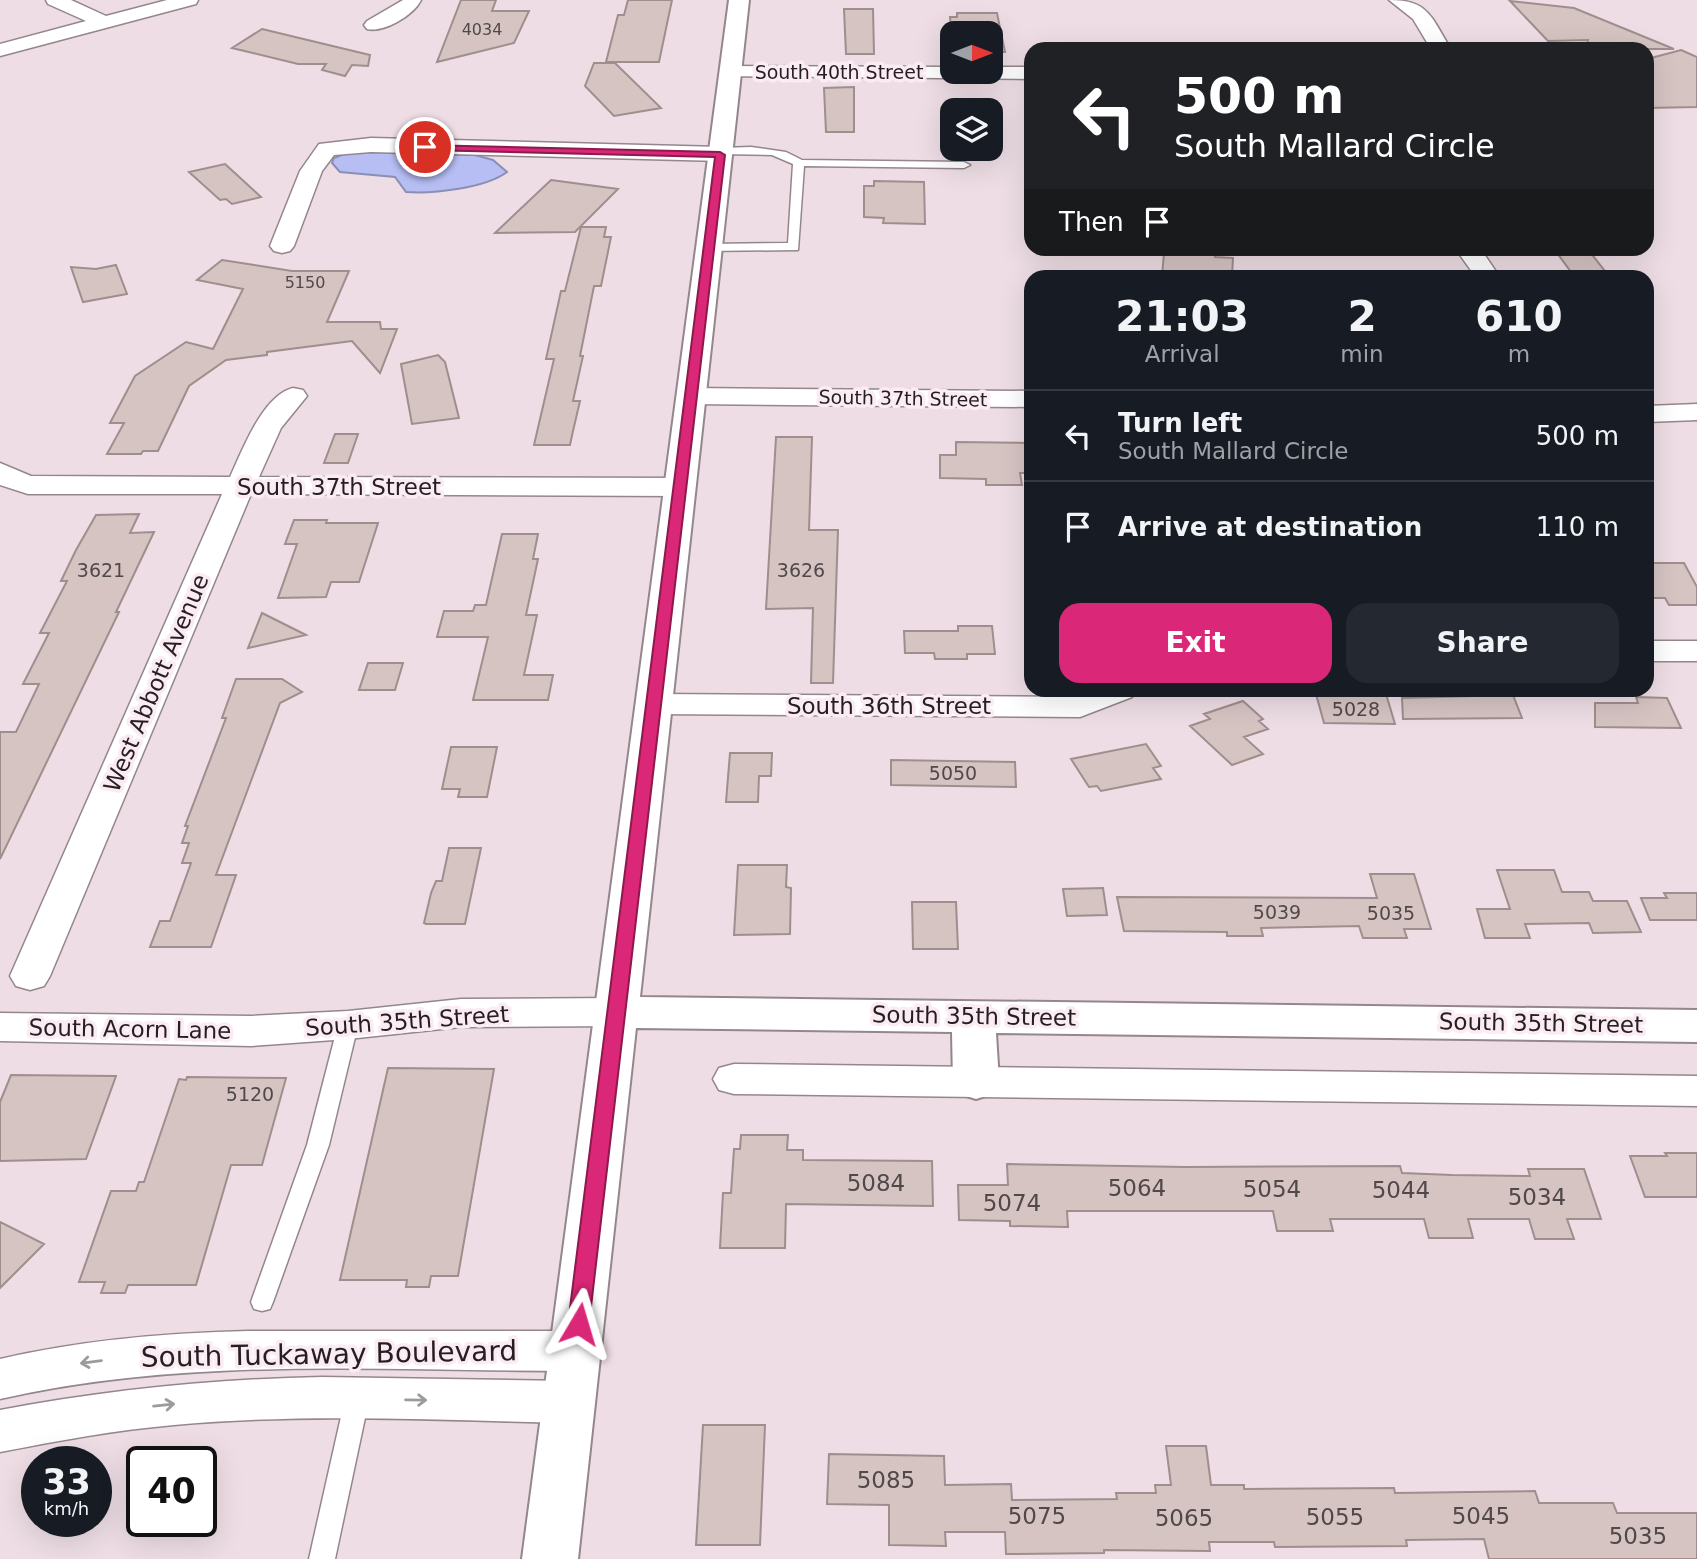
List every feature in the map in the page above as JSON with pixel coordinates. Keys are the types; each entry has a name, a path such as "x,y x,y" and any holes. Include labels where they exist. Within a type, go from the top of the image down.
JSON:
{"street":[{"path":"55,0 106,23"},
{"path":"0,50 189,0"},
{"path":"374,25 409,6 412,0"},
{"path":"551,1559 739,0"},
{"path":"1398,0 1420,15 1437,42"},
{"name":"South 40th Street","path":"731,72 1024,73"},
{"path":"282,246 311,171 327,149 371,145 721,153"},
{"name":"West Abbott Avenue","path":"30,976 240,487 268,426 293,396"},
{"name":"South 37th Street","path":"691,396 1024,400"},
{"path":"1654,414 1697,412"},
{"name":"South 37th Street","path":"0,472 28,485 681,487"},
{"path":"1654,650 1697,651"},
{"name":"South 36th Street","path":"654,704 1080,707 1104,697"},
{"name":"South 35th Street","path":"251,1031 348,1025 461,1013 617,1012 1697,1026"},
{"path":"973,1016 976,1082"},
{"name":"South Acorn Lane","path":"4,1027 251,1031"},
{"path":"734,1079 1697,1091"},
{"name":"South Tuckaway Boulevard","path":"0,1379 80,1363 149,1355 263,1350 576,1351"},
{"name":"South Tuckaway Boulevard","path":"0,1431 97,1413 176,1404 307,1397 569,1402"}],"lane":[{"path":"721,153 769,151 799,163 964,165"},
{"path":"709,247 794,247 799,163"},
{"path":"262,1302 318,1145 348,1025"},
{"path":"322,1559 357,1399"}],"water":[{"path":"352,151 475,155 493,160 507,172 498,178 459,189 406,192 395,177 340,172 332,163 334,158"}],"building":[{"path":"461,0 496,0 492,11 529,11 514,43 437,62"},
{"path":"628,0 672,0 659,62 606,62 618,15 624,15"},
{"path":"1510,1 1574,8 1674,49 1654,49 1654,42 1548,41"},
{"path":"844,9 873,9 874,54 846,54"},
{"path":"957,13 997,13 999,21 950,21 950,17 957,17"},
{"path":"262,29 370,55 368,66 352,65 345,76 322,70 326,64 298,64 232,48"},
{"path":"1681,50 1697,57 1697,107 1654,108 1654,57"},
{"path":"594,63 615,63 661,108 614,116 585,86"},
{"path":"854,87 854,132 826,132 824,88"},
{"path":"225,164 261,197 232,204 226,199 220,200 189,172"},
{"path":"551,180 618,189 575,232 495,233"},
{"path":"874,181 924,182 925,224 883,223 884,218 864,217 864,186 874,186"},
{"path":"581,227 606,227 604,237 611,237 601,286 594,286 580,356 583,356 573,401 580,401 570,445 534,445 554,359 546,359 561,291 565,291"},
{"path":"1164,256 1233,258 1232,270 1163,270"},
{"path":"1559,256 1593,256 1604,270 1570,270"},
{"path":"222,260 292,271 349,271 327,322 380,322 381,329 397,329 380,373 352,341 226,360 189,386 158,451 107,454 124,423 110,423 135,376 186,342 213,349 243,289 197,280"},
{"path":"116,265 127,294 83,302 71,267 96,269"},
{"path":"438,355 445,362 459,418 412,424 401,364"},
{"path":"335,434 358,434 348,463 324,463"},
{"path":"776,437 812,437 809,530 838,530 833,683 811,683 813,608 766,609"},
{"path":"956,442 1024,443 1024,473 1020,473 1022,485 986,485 986,479 940,478 940,455 956,455"},
{"path":"139,514 130,533 154,532 116,612 119,612 0,859 0,732 16,732 39,684 23,684 49,633 40,633 67,581 61,581 96,515"},
{"path":"294,520 378,523 359,582 331,582 326,597 278,598 297,544 285,544"},
{"path":"502,534 538,534 533,559 538,559 526,615 537,615 524,675 553,675 548,700 473,700 488,637 437,637 444,611 473,611 475,605 486,605"},
{"path":"1654,563 1684,563 1697,587 1697,605 1669,605 1665,598 1654,598"},
{"path":"262,613 306,635 248,648"},
{"path":"958,626 992,626 995,654 967,654 967,659 935,659 934,653 905,653 904,631 958,631"},
{"path":"368,663 403,663 395,690 359,690"},
{"path":"236,679 282,679 302,692 280,703 216,875 236,875 211,947 150,947 160,921 170,921 191,863 182,863 189,843 182,843 188,826 185,826 226,718 222,718"},
{"path":"1317,697 1387,697 1395,724 1324,723"},
{"path":"1514,697 1522,718 1403,719 1402,698"},
{"path":"1636,697 1667,698 1681,728 1595,727 1595,703 1638,703"},
{"path":"1243,701 1263,719 1259,721 1268,729 1244,737 1263,754 1232,765 1190,726 1210,719 1204,714"},
{"path":"1146,744 1161,766 1153,768 1161,779 1101,791 1097,786 1089,787 1071,759"},
{"path":"451,747 497,747 487,797 458,797 460,789 442,789"},
{"path":"730,753 772,753 771,776 759,776 758,802 726,802"},
{"path":"891,760 1015,762 1016,787 891,785"},
{"path":"449,848 481,848 465,924 426,924 424,923 431,893 436,881 442,881"},
{"path":"738,865 787,865 786,887 791,888 790,934 734,935"},
{"path":"1497,870 1554,870 1562,892 1589,892 1593,901 1627,901 1641,932 1593,933 1589,923 1525,924 1530,938 1485,938 1477,909 1510,909"},
{"path":"1370,874 1414,874 1431,929 1404,929 1407,938 1363,938 1359,926 1261,928 1263,936 1227,936 1227,932 1124,931 1117,897 1377,898"},
{"path":"1103,888 1107,915 1067,916 1063,889"},
{"path":"1664,893 1697,893 1697,920 1650,920 1641,898 1667,898"},
{"path":"912,902 956,902 958,949 913,949"},
{"path":"388,1068 494,1069 458,1276 431,1276 429,1287 406,1287 407,1280 340,1280"},
{"path":"11,1075 116,1076 86,1159 0,1161 0,1102"},
{"path":"187,1077 286,1078 262,1165 231,1165 196,1285 128,1285 125,1293 101,1293 105,1282 79,1282 111,1191 136,1191 139,1182 144,1182 179,1079 186,1080"},
{"path":"741,1135 788,1135 787,1150 803,1150 803,1160 932,1161 933,1206 786,1204 785,1248 720,1248 723,1193 731,1193 734,1149 740,1149"},
{"path":"1665,1153 1697,1153 1697,1197 1645,1197 1630,1156 1667,1156"},
{"path":"1007,1164 1400,1166 1402,1173 1530,1176 1528,1169 1584,1169 1601,1219 1567,1219 1574,1239 1535,1239 1529,1219 1468,1219 1473,1238 1429,1238 1424,1219 1330,1219 1333,1231 1277,1231 1273,1211 1067,1211 1068,1227 1010,1226 1010,1221 959,1220 958,1185 1008,1185"},
{"path":"0,1222 44,1244 0,1288"},
{"path":"703,1425 765,1425 760,1545 696,1545"},
{"path":"1166,1446 1206,1446 1211,1485 1244,1485 1244,1489 1394,1488 1395,1493 1535,1491 1539,1503 1613,1503 1617,1513 1697,1513 1697,1559 1489,1559 1484,1539 1406,1540 1407,1546 1275,1547 1274,1542 1209,1542 1210,1551 1104,1550 1104,1553 1006,1554 1005,1532 945,1532 946,1546 889,1545 889,1505 827,1504 829,1454 944,1456 945,1485 1011,1484 1012,1500 1117,1499 1116,1493 1156,1493 1155,1485 1171,1485"}],"route":[{"path":"425,147 720,155 579,1324"}]}
